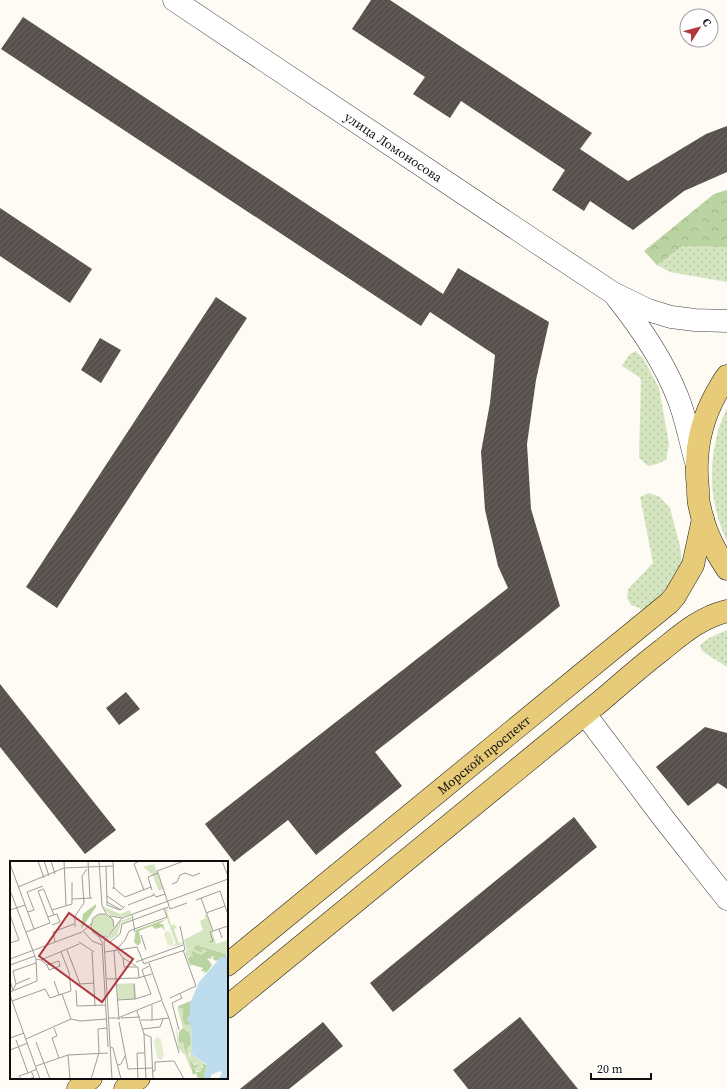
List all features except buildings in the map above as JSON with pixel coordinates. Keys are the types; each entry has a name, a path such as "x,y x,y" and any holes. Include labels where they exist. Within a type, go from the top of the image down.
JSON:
{"main road":[{"path":"727,376 711,402 705,418 696,462 699,506 715,550 727,569"},
{"name":"Морской проспект","path":"228,964 669,603 675,596 693,565 703,519"},
{"path":"228,1006 690,628 714,614 727,611"},
{"path":"565,688 585,714"},
{"path":"78,1089 90,1079"},
{"path":"125,1089 138,1079"}],"street":[{"name":"улица Ломоносова","path":"174,0 613,292"},
{"path":"613,292 648,310 671,317 695,320 727,321"},
{"path":"613,292 635,320 669,378 678,397 696,462"},
{"path":"585,714 664,820 727,899"}],"green space":[{"path":"727,190 727,247 683,246 657,265 644,251 714,194"},
{"path":"683,246 727,247 727,282 670,272 657,265"},
{"path":"635,351 643,358 659,388 669,444 666,460 648,466 639,458 641,380 639,377 622,366 628,356"},
{"path":"727,408 727,541 721,528 714,501 712,473 718,431"},
{"path":"649,493 660,497 670,508 680,546 682,563 675,584 644,610 631,605 627,598 628,589 653,563 640,497"},
{"path":"727,630 727,667 702,651 700,645 709,638"}]}
